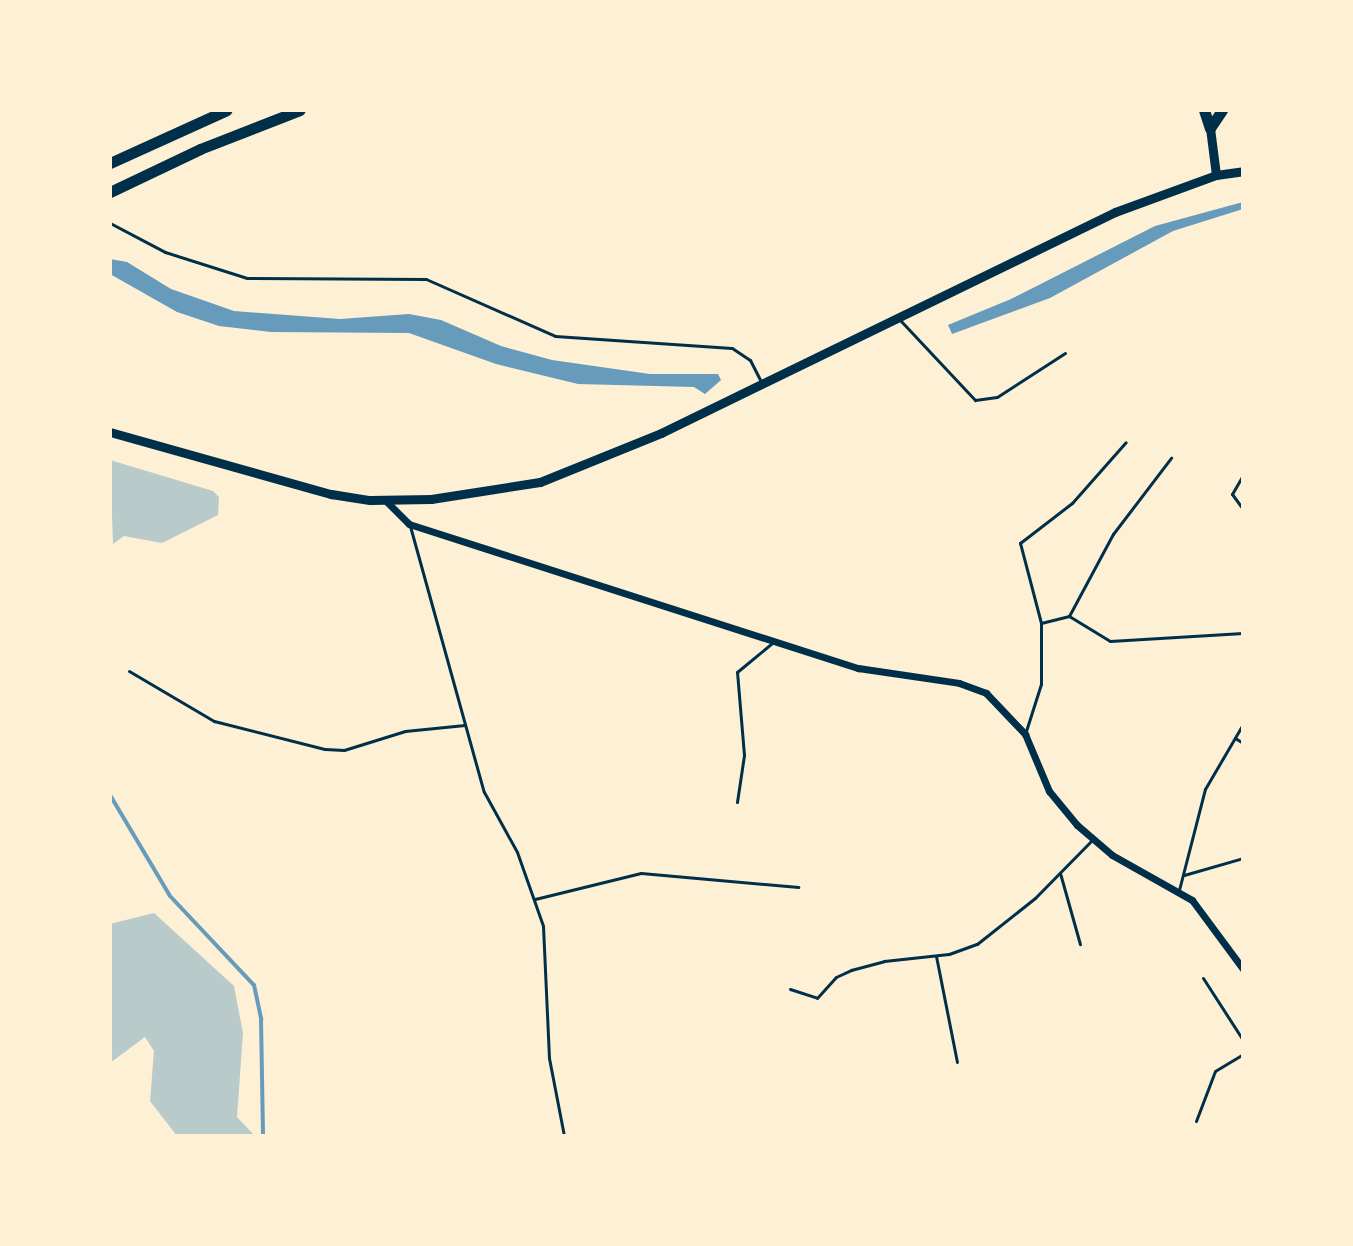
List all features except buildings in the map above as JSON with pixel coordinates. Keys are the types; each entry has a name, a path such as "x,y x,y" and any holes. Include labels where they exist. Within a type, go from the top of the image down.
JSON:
{"highway":[{"path":"110,163 227,110"},
{"path":"110,192 200,149 300,110"},
{"path":"1204,110 1210,128"},
{"path":"1210,128 1222,110"}],"street":[{"path":"1210,128 1216,175"},
{"path":"110,432 331,494 385,500 540,482 661,433 1115,212 1216,175 1243,171"},
{"path":"385,500 409,524 775,641 873,672 973,687 995,701 1025,734 1049,791 1092,840 1179,890 1205,914 1243,969"}],"lane":[{"path":"110,223 165,252 247,278 426,279 555,336 732,348 750,360 761,382"},
{"path":"897,317 975,400 997,397 1065,353"},
{"path":"1025,734 1041,684 1041,623 1020,543 1072,503 1126,442"},
{"path":"1069,616 1113,534 1171,458"},
{"path":"1243,475 1232,494 1243,509"},
{"path":"409,524 487,799 517,852 535,899 546,947 549,1058 564,1136"},
{"path":"1041,623 1069,616 1110,641 1243,633"},
{"path":"737,802 744,755 737,672 775,641"},
{"path":"129,671 214,721 325,749 344,750 405,731 465,725"},
{"path":"1179,890 1205,789 1243,724"},
{"path":"1235,738 1243,743"},
{"path":"790,989 817,998 836,977 851,970 884,961 936,956 977,944 1060,873 1092,840"},
{"path":"1184,875 1243,858"},
{"path":"535,899 641,873 798,887"},
{"path":"1060,873 1080,944"},
{"path":"936,956 957,1062"},
{"path":"1203,978 1243,1040"},
{"path":"1196,1121 1215,1071 1243,1054"}],"shaded area":[{"path":"110,460 213,491 219,497 218,515 162,543 124,536 113,544"},
{"path":"154,913 234,986 243,1033 237,1117 255,1136 177,1136 150,1101 154,1051 145,1037 110,1063 110,924"}],"water":[{"path":"1243,202 1243,209 1173,231 1050,298 952,334 948,325 1011,299 1155,226"},
{"path":"110,259 127,262 171,289 234,311 340,319 409,314 441,320 501,346 552,360 650,374 718,374 721,380 705,394 694,387 578,384 496,364 409,333 271,332 219,326 177,312 110,274"}],"waterway":[{"path":"110,795 170,896 254,985 261,1019 263,1136"}]}
